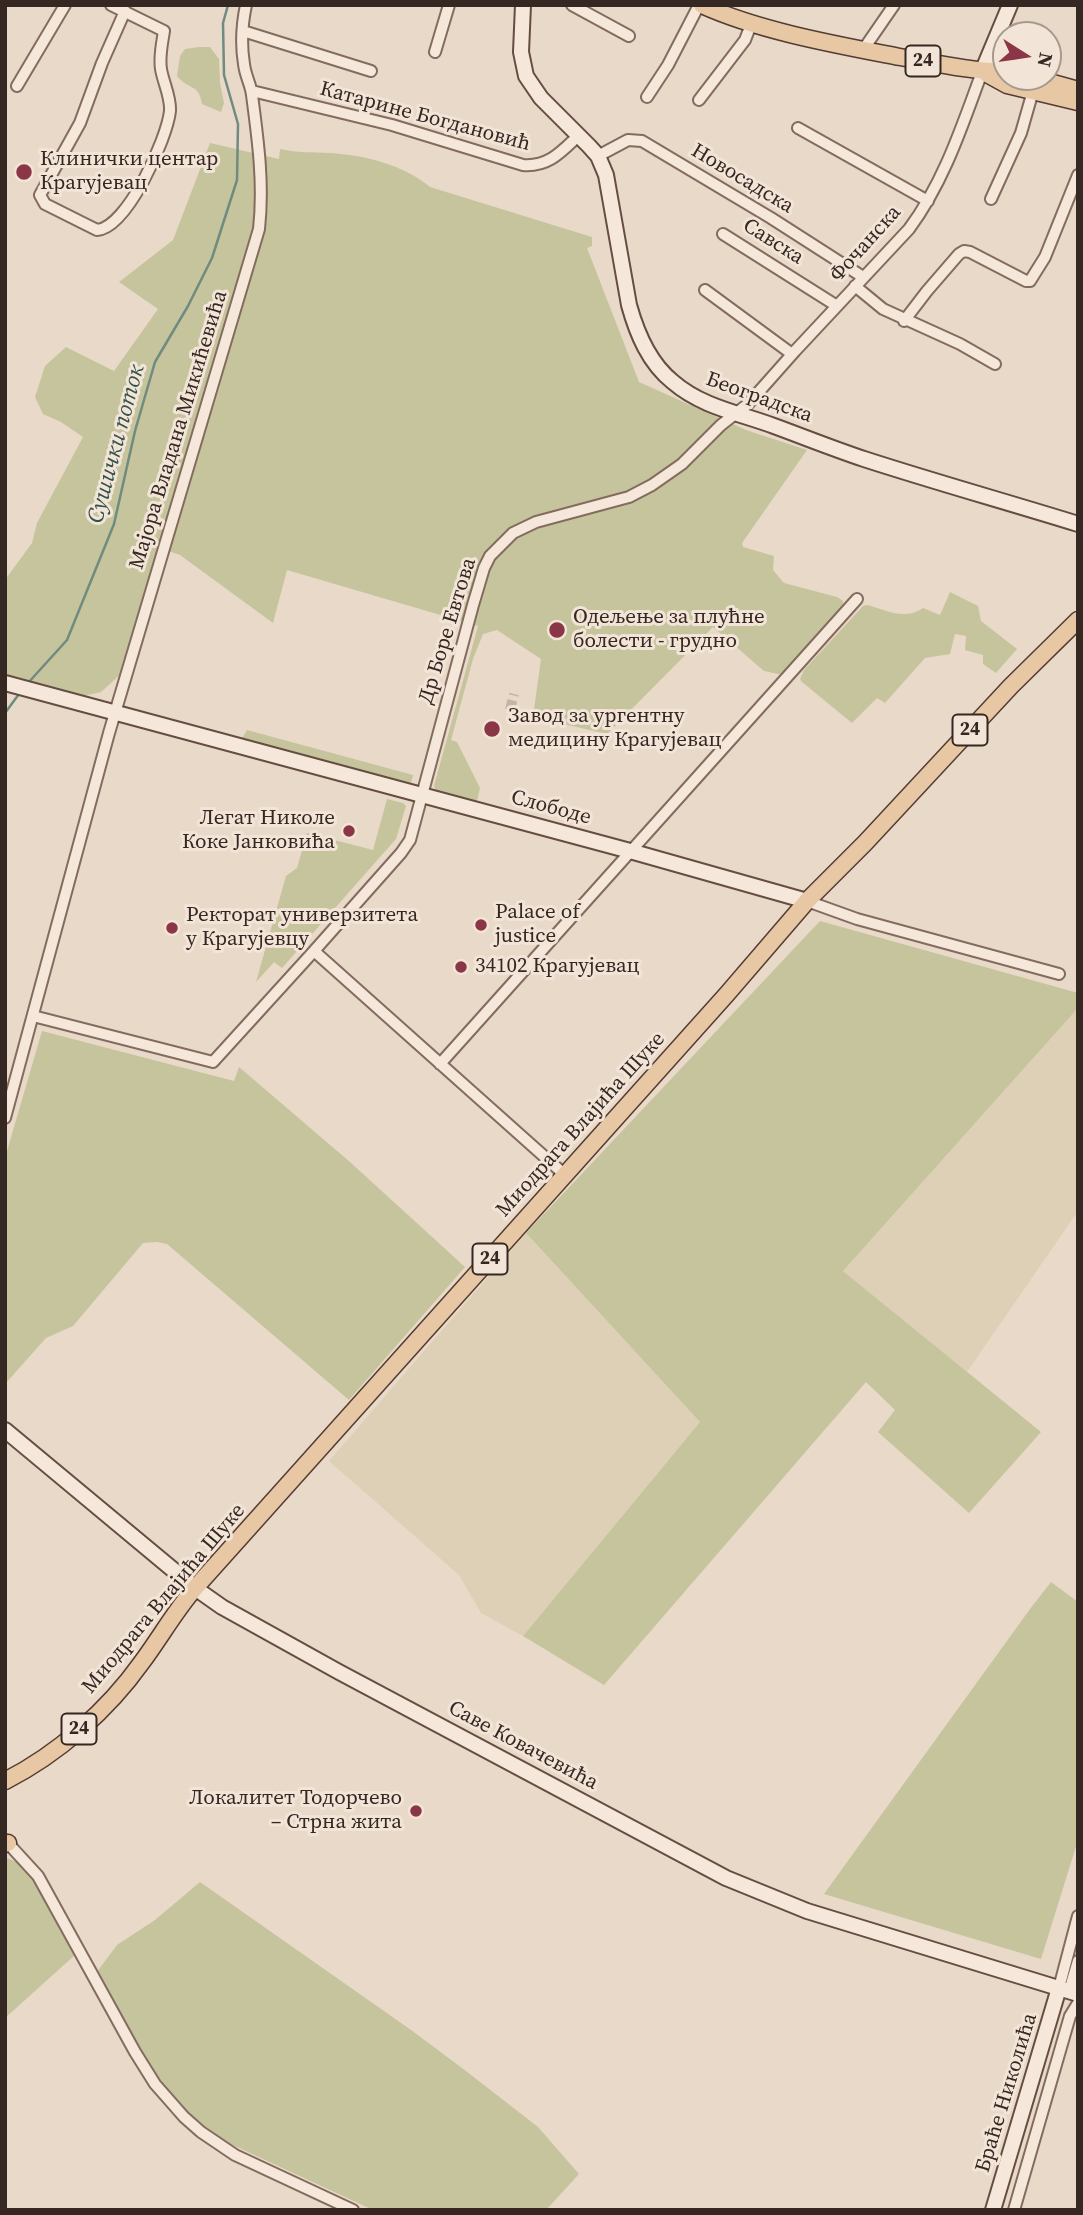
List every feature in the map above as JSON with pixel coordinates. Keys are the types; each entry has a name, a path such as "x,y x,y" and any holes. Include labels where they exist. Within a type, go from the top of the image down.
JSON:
{"main road":[{"name":"24","path":"700,5 863,50 992,72"},
{"name":"24","path":"982,72 992,77"},
{"name":"24","path":"1049,91 1078,103"},
{"name":"Миодрага Влајића Шуке","path":"5,1781 52,1752 108,1701 141,1664 195,1588 807,901 1010,686 1078,620"}],"street":[{"path":"17,86 65,5"},
{"path":"111,5 125,11 164,31 161,68 170,107 160,147 143,184 110,226 97,230 45,204 40,195 80,123 125,11"},
{"name":"Мајора Владана Микићевића","path":"5,1118 116,712 258,229 262,190 252,91 244,64 243,31 246,5"},
{"path":"435,52 449,5"},
{"name":"Београдска","path":"522,5 520,52 526,76 541,98 598,156 608,184 629,305 643,344 657,368 673,383 695,399 864,459 1078,524"},
{"path":"572,5 629,36"},
{"path":"647,97 668,65 700,5"},
{"path":"863,50 894,5"},
{"path":"982,72 1010,5"},
{"path":"699,100 745,40 743,15"},
{"path":"243,31 371,71"},
{"name":"Фочанска","path":"735,414 748,404 909,229 945,171 982,72"},
{"name":"Катарине Богдановић","path":"252,91 416,132 523,165 539,165 551,160 579,135"},
{"path":"991,200 1021,133 1030,91"},
{"path":"798,128 928,201"},
{"name":"Новосадска","path":"598,156 628,140 642,141 863,277"},
{"path":"904,320 926,290 964,251 970,251 1030,281 1045,257 1078,176"},
{"name":"Савска","path":"723,234 837,306"},
{"path":"855,286 883,309 947,338 995,364"},
{"path":"705,290 792,354"},
{"name":"Др Боре Евтова","path":"33,1016 214,1062 406,847 480,582 490,556 497,547 525,526 617,501 652,485 682,464 735,414"},
{"path":"440,1064 856,599"},
{"name":"Слободе","path":"5,683 630,851 807,901 857,919 1059,974"},
{"path":"314,951 565,1175"},
{"name":"Саве Ковачевића","path":"5,1430 195,1588 222,1607 726,1878 807,1911 1071,1994"},
{"path":"6,1842 38,1876 135,2052 155,2084 184,2117 234,2155 353,2210"},
{"path":"1014,2210 1070,2016 1078,1916"},
{"path":"1071,1994 1078,1961"},
{"name":"Браће Николића","path":"993,2210 1056,2003 1071,1994"},
{"name":"Браће Николића","path":"1003,2210 1071,1994"}],"shaded area":[{"path":"210,47 219,59 224,103 221,112 202,104 196,90 177,76 180,56 185,49"},
{"path":"210,143 279,159 280,149 370,159 396,167 430,187 592,237 592,246 587,248 639,382 746,430 807,450 742,543 743,547 774,556 773,570 784,583 837,597 843,601 843,607 783,675 764,671 713,627 607,734 533,717 541,659 497,630 483,634 473,659 451,740 457,742 480,788 476,805 438,795 434,786 478,626 287,570 273,623 180,555 159,548 122,673 101,692 79,697 5,683 5,580 32,543 37,523 83,437 43,414 35,397 45,366 66,347 114,371 158,309 119,282 173,240"},
{"path":"950,592 978,606 981,621 1017,649 996,673 983,664 983,655 965,650 966,636 955,634 950,654 925,658 885,703 877,698 852,723 800,679 804,670 863,606 902,614 923,608 940,615"},
{"path":"247,730 413,775 409,791 241,740"},
{"path":"387,799 406,806 396,839 282,968 274,962 256,982 286,876 297,868 307,833 373,850"},
{"path":"820,921 1078,993 1078,1008 843,1271 1041,1432 969,1513 878,1432 895,1410 866,1382 604,1685 523,1636 700,1422 526,1233"},
{"path":"1078,1008 1078,1211 967,1372 843,1271"},
{"path":"42,1031 234,1081 239,1067 350,1162 465,1267 349,1400 167,1244 143,1243 73,1326 46,1338 5,1384 5,1158"},
{"path":"526,1233 700,1422 523,1636 481,1613 459,1575 329,1461"},
{"path":"1051,1582 1078,1602 1078,1840 1041,1959 824,1894 1030,1609"},
{"path":"5,1857 19,1863 29,1873 75,1955 5,2018"},
{"path":"200,1882 462,2068 538,2127 579,2174 546,2210 373,2210 222,2140 191,2115 163,2086 96,1973 117,1945 155,1920"}],"waterway":[{"name":"Сушички поток","path":"28,683 67,640 114,524 135,431 155,362 212,258 237,180 238,124 224,75 223,23 228,5"},
{"name":"Сушички поток","path":"5,713 19,694"}],"tunnel":[{"path":"510,710 514,694"}],"place":[{"name":"Клинички центар Крагујевац","path":"24,172"},
{"name":"Одељење за плућне болести - грудно","path":"557,630"},
{"name":"Завод за ургентну медицину Крагујевац","path":"492,729"},
{"name":"Легат Николе Коке Јанковића","path":"349,831"},
{"name":"Palace of justice","path":"481,925"},
{"name":"Ректорат универзитета у Крагујевцу","path":"172,928"},
{"name":"34102 Крагујевац","path":"461,967"},
{"name":"Локалитет Тодорчево – Стрна жита","path":"416,1811"}]}
